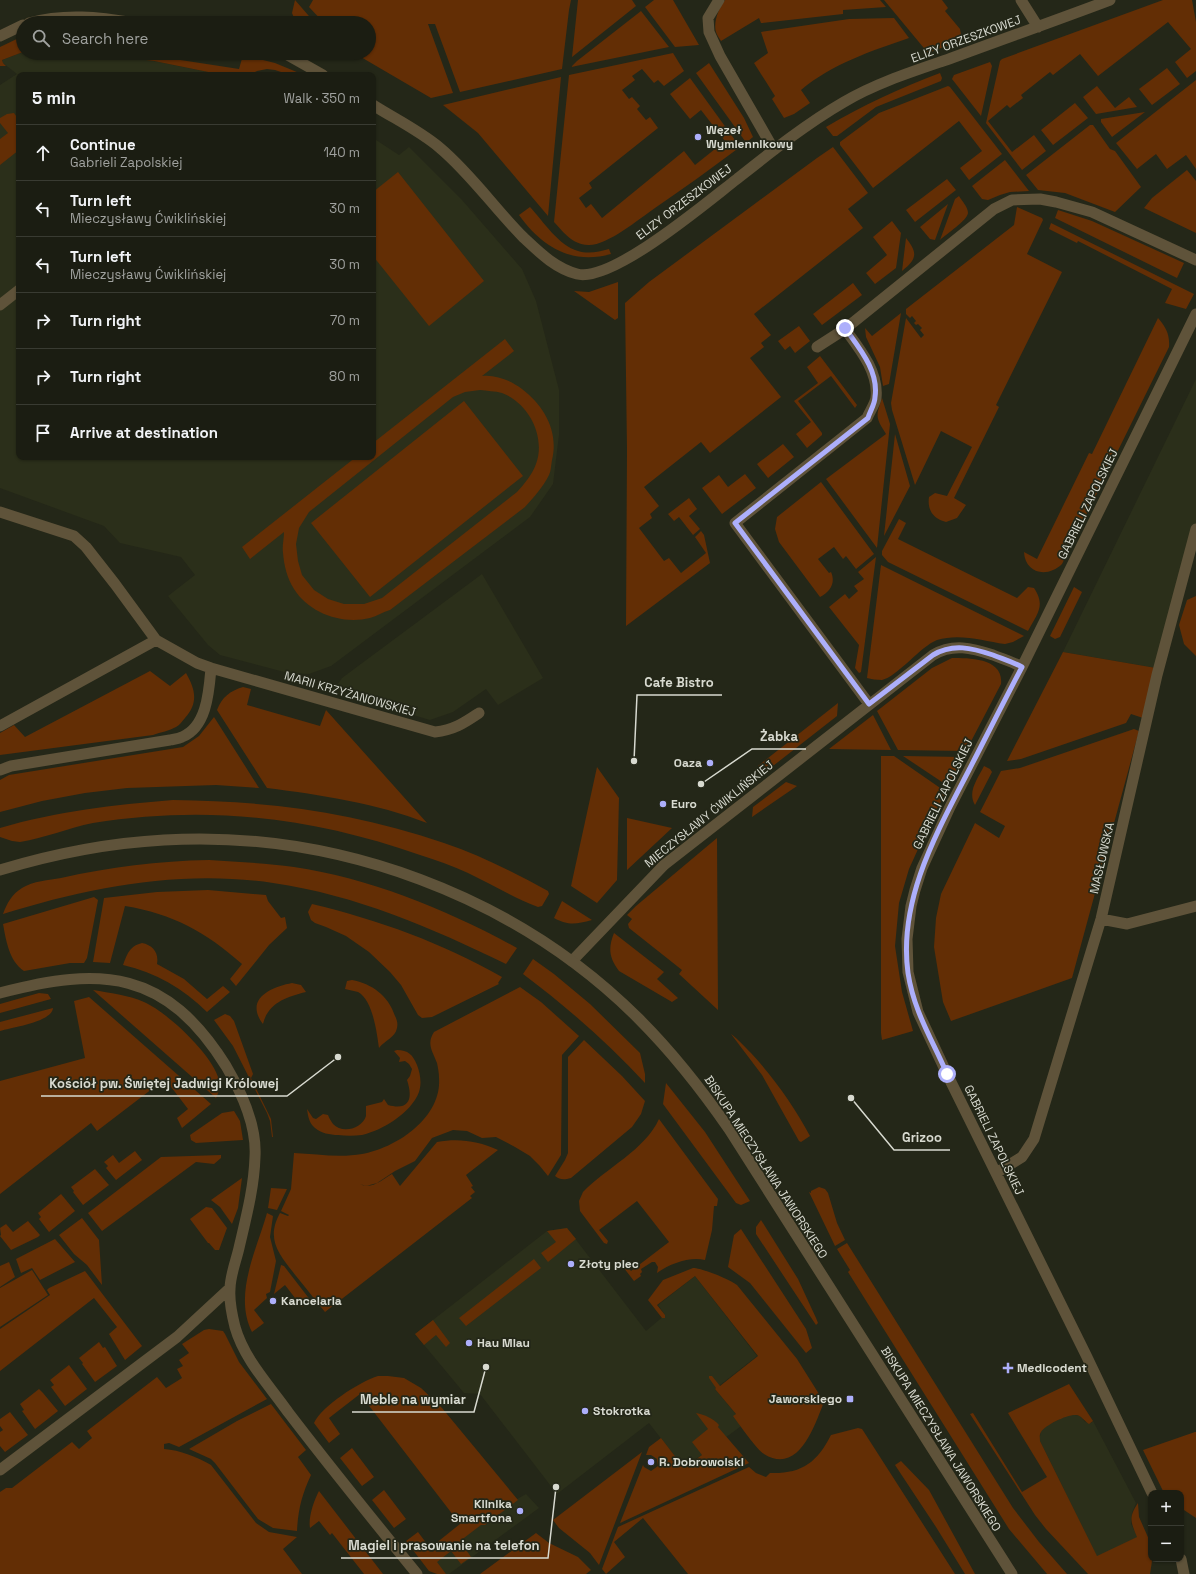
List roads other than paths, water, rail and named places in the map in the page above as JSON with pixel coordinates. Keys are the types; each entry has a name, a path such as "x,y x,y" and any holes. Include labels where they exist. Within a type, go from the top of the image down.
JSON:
{"street":[{"path":"719,0 708,18 709,32 720,56 774,150"},
{"path":"1021,0 1038,27"},
{"name":"ELIZY ORZESZKOWEJ","path":"376,107 440,148 508,222 543,256 555,265 585,276 618,264 648,246 774,150 838,106 868,90 1110,0"},
{"path":"0,36 16,28"},
{"path":"296,60 318,72"},
{"path":"817,347 845,328 994,209 1012,200 1040,199 1092,212 1196,260"},
{"path":"0,305 16,292"},
{"name":"GABRIELI ZAPOLSKIEJ","path":"1151,1490 1086,1354 918,1012 908,972 907,939 911,906 922,868 950,807 1192,332 1196,314"},
{"path":"845,328 863,353 875,378 876,398 868,418 735,523 869,704"},
{"name":"MARII KRZYŻANOWSKIEJ","path":"0,512 74,536 91,553 156,640 197,663 435,732 447,731 479,713"},
{"name":"MASŁOWSKA","path":"996,1173 1022,1157 1034,1139 1101,919 1157,675 1196,529"},
{"path":"0,726 156,640"},
{"name":"MIECZYSŁAWY ĆWIKLIŃSKIEJ","path":"572,961 664,865 933,655 941,650 962,647 972,648 1013,662 1022,667"},
{"path":"0,770 11,766 183,737 193,730 205,708 211,668"},
{"name":"BISKUPA MIECZYSŁAWA JAWORSKIEGO","path":"0,870 70,852 117,844 164,840 212,839 259,842 306,848 360,860 398,871 443,888 486,908 520,927 572,961 604,987 639,1019 672,1053 705,1094 1012,1574"},
{"path":"1101,919 1127,924 1194,907"},
{"path":"0,993 58,980 77,978 93,978 132,985 163,998 178,1008 191,1020 215,1049 232,1076 247,1109 256,1155 252,1195 230,1288 231,1308 235,1328 244,1349 255,1368 326,1462 417,1574"},
{"path":"0,1470 177,1337 230,1288"},
{"path":"1182,1562 1184,1574"}],"place":[{"name":"Węzeł Wymiennikowy","path":"698,137"},
{"name":"Cafe Bistro","path":"634,761"},
{"name":"Oaza","path":"710,763"},
{"name":"Żabka","path":"701,784"},
{"name":"Euro","path":"663,804"},
{"name":"Kościół pw. Świętej Jadwigi Królowej","path":"338,1057"},
{"name":"Grizoo","path":"851,1098"},
{"name":"Złoty piec","path":"571,1264"},
{"name":"Kancelaria","path":"273,1301"},
{"name":"Hau Miau","path":"469,1343"},
{"name":"Meble na wymiar","path":"486,1367"},
{"name":"Medicodent","path":"1008,1368"},
{"name":"Jaworskiego","path":"850,1399"},
{"name":"Stokrotka","path":"585,1411"},
{"name":"R. Dobrowolski","path":"651,1462"},
{"name":"Magiel i prasowanie na telefon","path":"556,1487"},
{"name":"Klinika Smartfona","path":"520,1511"}]}
